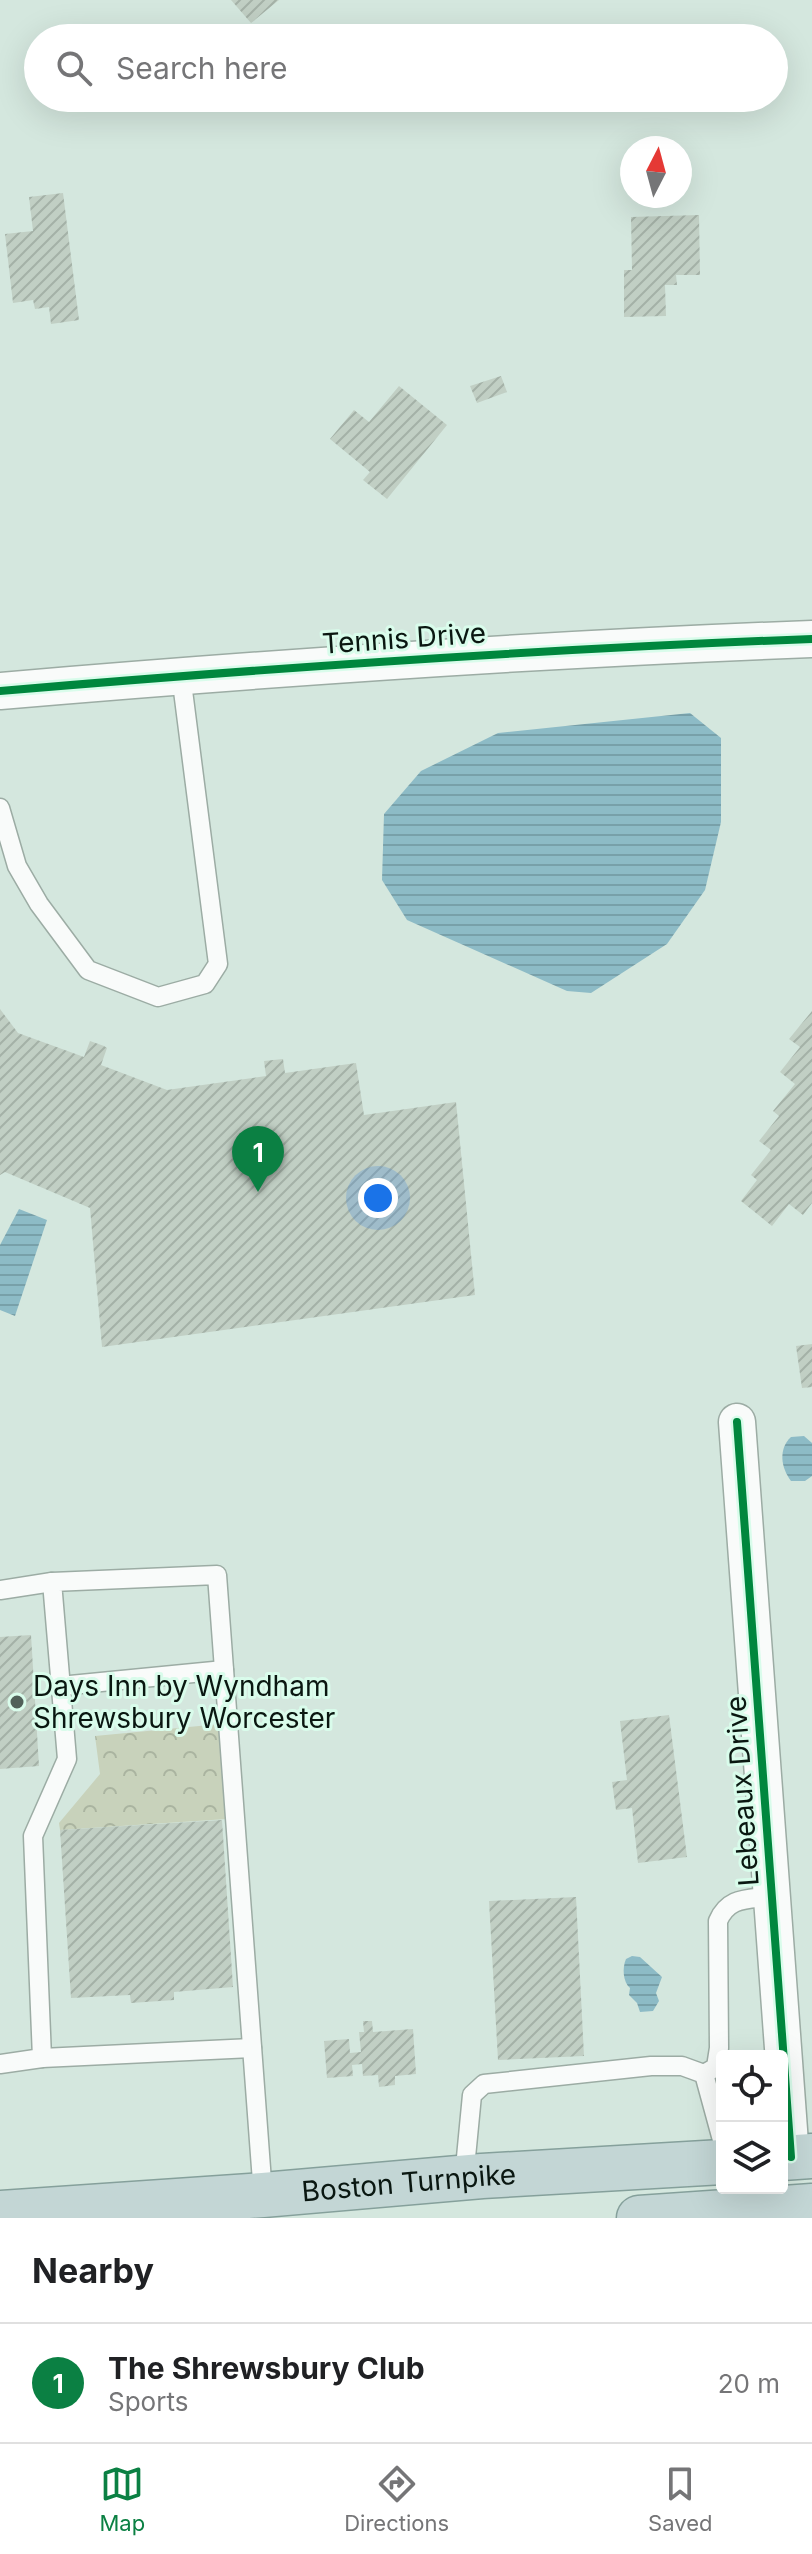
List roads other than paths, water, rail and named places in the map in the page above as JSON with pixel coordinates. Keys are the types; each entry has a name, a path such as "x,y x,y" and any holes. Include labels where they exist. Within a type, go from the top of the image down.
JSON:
{"highway":[{"name":"Boston Turnpike","path":"0,2213 716,2162"},
{"path":"639,2218 812,2206"}],"street":[{"name":"Tennis Drive","path":"0,691 181,675 606,646 812,639"},
{"name":"Lebeaux Drive","path":"737,1422 772,1896 797,2035 795,2157"}],"lane":[{"path":"0,808 17,866 39,904 88,970 158,997 205,984 218,964 181,675"},
{"path":"0,1590 52,1582 217,1575 263,2195"},
{"path":"42,2058 33,1836 67,1759 52,1582"},
{"path":"60,1686 224,1670"},
{"path":"704,2074 716,2067 719,2048 718,1921 724,1908 733,1903 772,1896"},
{"path":"0,2064 42,2058 252,2048"},
{"path":"464,2178 472,2095 484,2084 651,2066 682,2066 704,2074"},
{"path":"704,2074 717,2122"}],"water":[{"path":"690,713 721,738 721,822 705,890 667,944 591,993 567,991 407,920 382,880 384,814 421,771 498,733"},
{"path":"19,1209 47,1220 15,1316 0,1310 0,1245"},
{"path":"804,1436 812,1443 812,1476 805,1481 791,1481 783,1465 784,1447 791,1437"},
{"path":"640,1957 662,1977 656,1993 659,2001 653,2011 640,2012 629,1995 624,1966 626,1959"}],"place":[{"name":"The Shrewsbury Club","path":"258,1192"},
{"name":"Days Inn by Wyndham Shrewsbury Worcester","path":"17,1702"}]}
